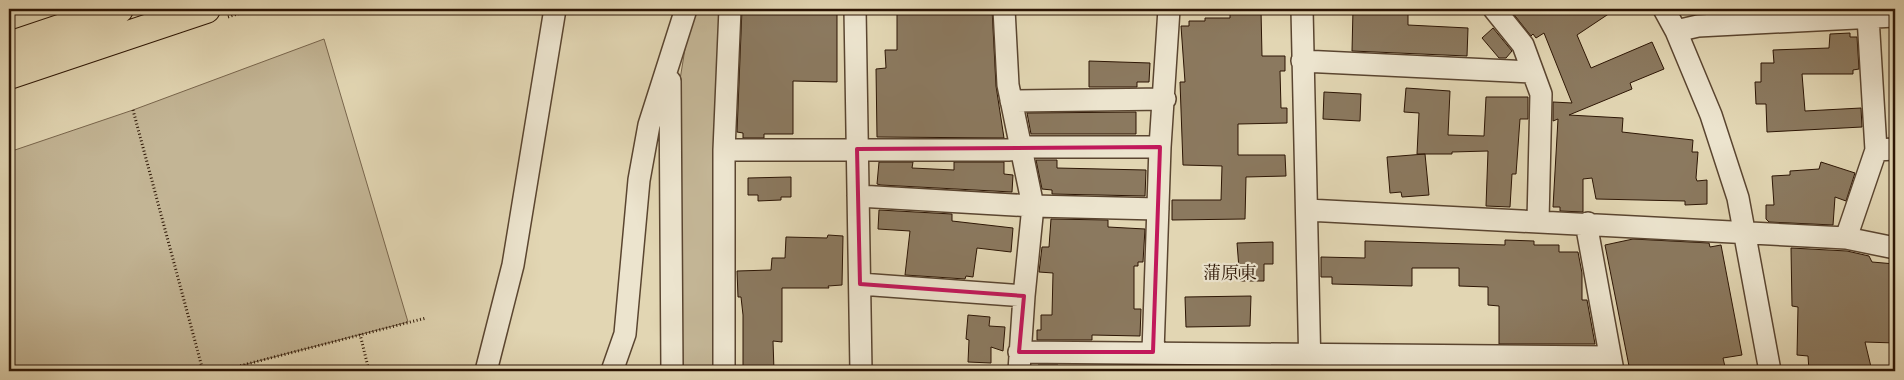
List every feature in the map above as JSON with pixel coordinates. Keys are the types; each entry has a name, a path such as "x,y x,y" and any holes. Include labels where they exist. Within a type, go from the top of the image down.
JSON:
{"highway":[{"path":"9,46 119,9"},
{"path":"9,75 206,9"}],"street":[{"path":"486,371 513,265 554,9"},
{"path":"612,371 625,334 639,180 650,125 686,9"},
{"path":"724,371 724,150 730,9"},
{"path":"854,9 861,371"},
{"path":"1004,9 1011,101 1033,206 1019,362 1153,352 1310,364 1612,364 1588,234 1588,223"},
{"path":"1153,352 1160,147 1165,99 1169,9"},
{"path":"1302,9 1310,364"},
{"path":"1494,9 1523,45 1541,94 1538,220"},
{"path":"1664,9 1676,31 1711,115 1738,198 1770,371"},
{"path":"1676,31 1698,26 1895,16"},
{"path":"1846,238 1885,150 1868,17"},
{"path":"670,61 672,371"},
{"path":"1302,61 1534,72"},
{"path":"1011,101 1165,99"},
{"path":"724,150 1008,150 1020,148 1160,147"},
{"path":"858,196 1033,206 1158,209"},
{"path":"1307,210 1538,220 1846,238 1895,248"},
{"path":"860,284 1024,296"}],"path":[{"path":"133,110 203,371"},
{"path":"220,371 426,318"},
{"path":"360,334 369,371"}],"highlighted area":[{"path":"1160,147 1153,352 1019,352 1024,296 860,284 857,149"}],"shaded area":[{"path":"695,9 721,9 715,371 683,371 679,86 688,30"},
{"path":"324,39 408,322 220,371 9,371 9,152 133,110"}],"building":[{"path":"742,9 837,9 837,82 793,81 793,134 764,134 764,138 743,138 743,133 737,132"},
{"path":"897,9 992,9 996,86 1004,138 877,137 876,69 886,68 885,50 897,50"},
{"path":"1245,9 1261,10 1262,56 1285,56 1285,71 1280,71 1281,108 1287,108 1287,123 1238,124 1238,155 1285,155 1286,176 1246,177 1245,219 1172,220 1172,200 1221,200 1222,166 1183,165 1180,82 1185,82 1181,26 1189,26 1189,21 1205,21 1205,18 1230,18 1230,11"},
{"path":"1353,9 1408,9 1408,25 1468,28 1467,56 1352,51"},
{"path":"1515,9 1616,9 1577,35 1591,68 1652,42 1664,69 1630,83 1632,89 1569,115 1623,118 1622,132 1693,140 1692,152 1698,152 1696,178 1697,181 1707,180 1707,204 1685,205 1685,201 1596,199 1592,178 1583,179 1583,212 1560,211 1560,207 1553,207 1558,119 1553,121 1553,102 1572,103 1544,33 1536,38 1533,34 1531,36 1512,12"},
{"path":"1493,28 1512,51 1506,58 1499,58 1482,38"},
{"path":"1850,33 1850,37 1857,37 1859,69 1853,70 1853,74 1802,74 1805,111 1861,108 1862,127 1767,132 1766,104 1756,104 1755,82 1761,82 1761,63 1774,63 1773,50 1829,48 1830,34"},
{"path":"1089,61 1150,63 1149,82 1137,82 1137,87 1089,87"},
{"path":"1406,88 1450,91 1448,135 1484,136 1486,97 1528,97 1528,119 1520,119 1516,174 1512,174 1510,207 1486,206 1488,151 1417,154 1419,113 1404,112"},
{"path":"1324,92 1361,94 1360,121 1323,119"},
{"path":"1136,112 1136,134 1031,134 1027,113"},
{"path":"1425,154 1429,195 1402,197 1401,192 1390,193 1387,157"},
{"path":"1036,160 1057,160 1057,168 1146,170 1145,196 1052,194 1052,190 1042,189"},
{"path":"879,162 913,162 912,168 954,170 954,162 1004,162 1004,174 1013,175 1012,192 881,185 877,184"},
{"path":"1821,162 1855,173 1846,201 1835,197 1833,225 1769,222 1766,219 1766,205 1774,205 1772,176 1790,175 1790,171 1819,169"},
{"path":"791,177 791,197 781,197 781,200 758,201 758,195 748,195 748,178"},
{"path":"879,210 952,214 952,221 1013,228 1011,252 977,248 973,277 966,276 965,279 905,275 910,231 878,229"},
{"path":"1051,219 1108,220 1108,227 1145,229 1143,262 1138,262 1138,266 1134,266 1134,309 1141,309 1140,336 1092,335 1092,340 1037,340 1037,330 1041,330 1041,315 1052,315 1053,273 1039,272 1042,247 1049,247"},
{"path":"828,235 843,236 842,285 828,286 829,288 782,288 782,342 773,341 774,371 743,371 743,315 741,297 738,297 737,271 771,270 772,258 785,258 786,237 827,238"},
{"path":"1633,239 1709,243 1710,247 1721,245 1742,355 1723,358 1726,371 1630,371 1605,245"},
{"path":"1505,240 1534,241 1534,245 1559,245 1559,252 1578,252 1582,273 1582,300 1587,300 1595,344 1499,344 1499,306 1488,305 1488,287 1459,286 1459,268 1412,268 1412,286 1332,284 1332,277 1321,277 1321,257 1365,258 1365,241 1505,245"},
{"path":"1273,242 1273,264 1264,264 1264,281 1240,281 1237,243"},
{"path":"1791,248 1847,251 1869,256 1872,262 1895,264 1895,343 1865,342 1872,371 1809,371 1808,356 1797,355 1798,307 1792,306"},
{"path":"1251,296 1250,326 1186,327 1185,297"},
{"path":"968,315 990,317 989,326 1005,327 1003,351 991,347 991,363 968,362 969,340 966,339"},
{"path":"1038,365 1058,365 1058,371 1038,371"}],"district":[{"name":"蒲原東","path":"1230,274"}]}
